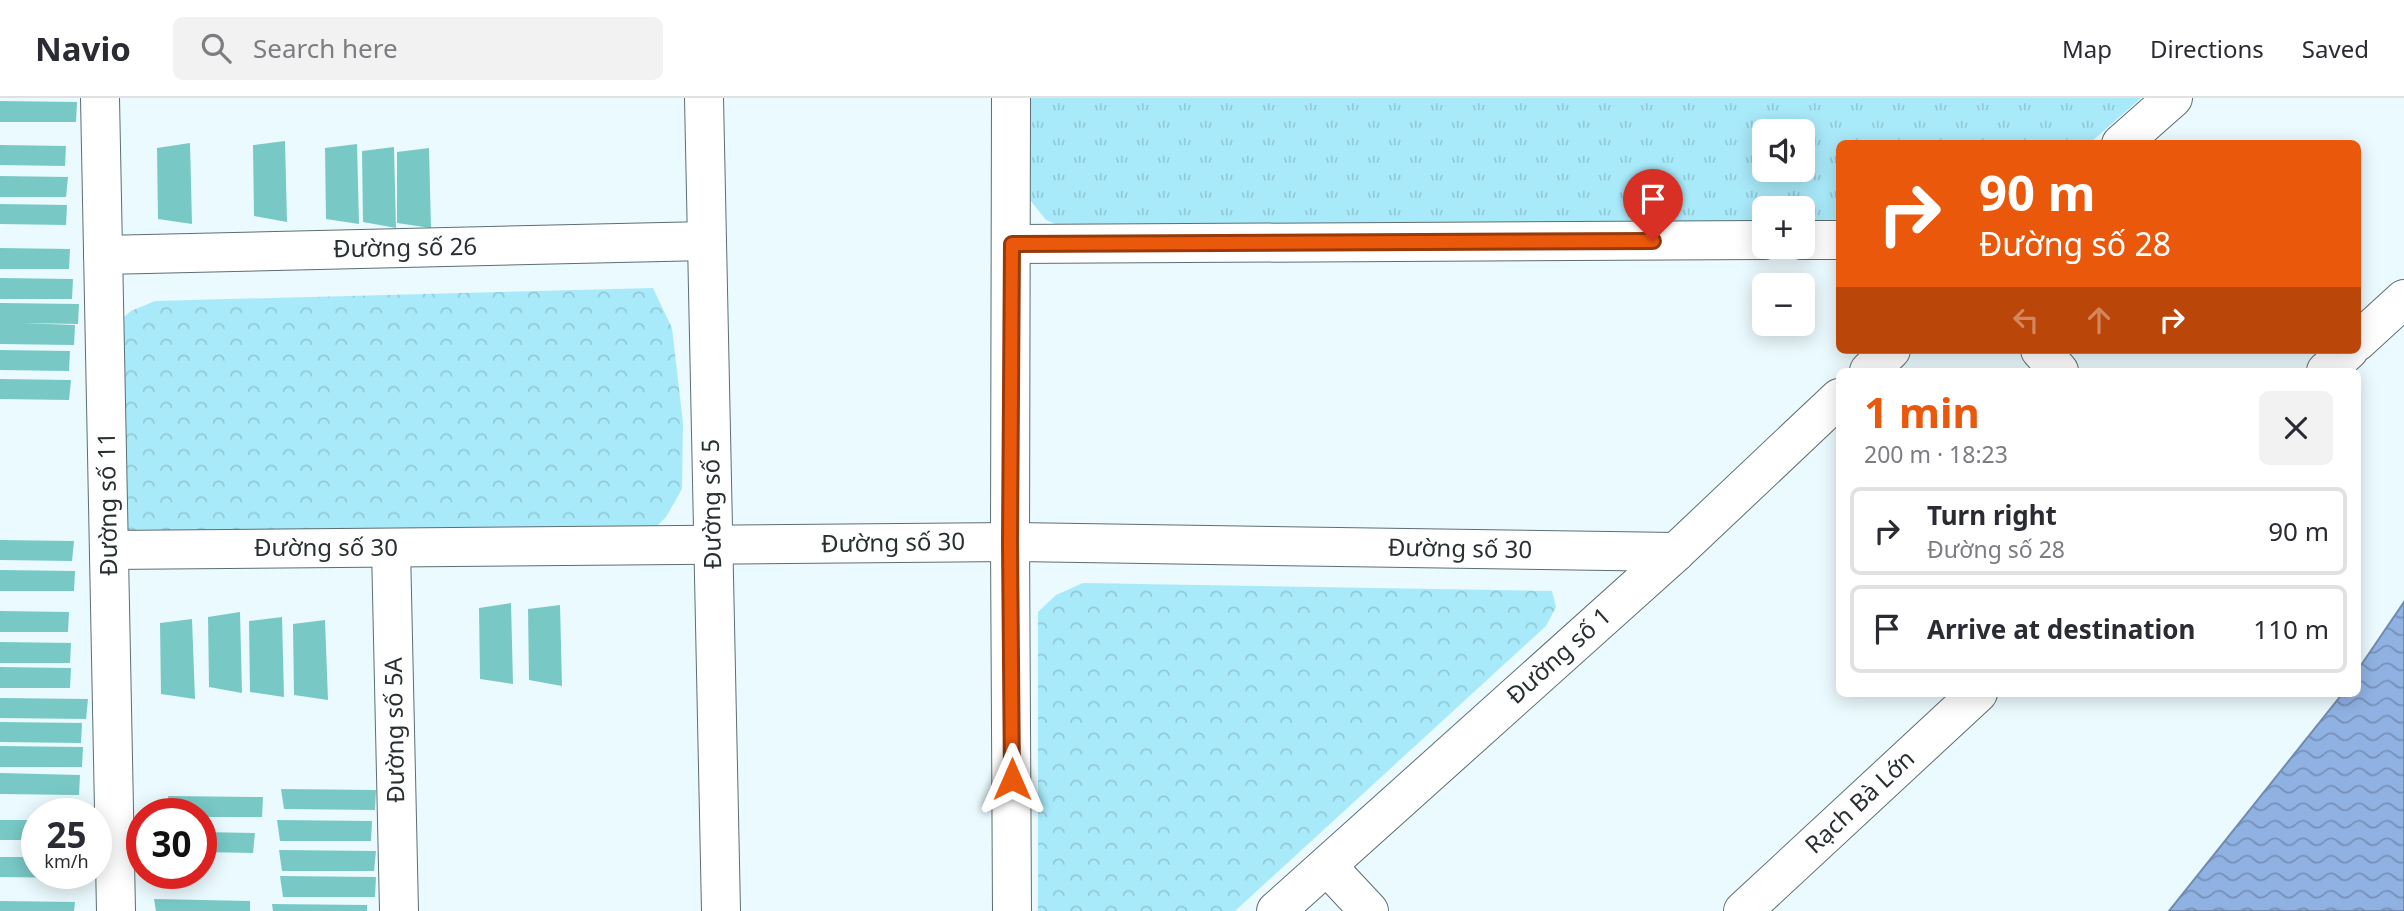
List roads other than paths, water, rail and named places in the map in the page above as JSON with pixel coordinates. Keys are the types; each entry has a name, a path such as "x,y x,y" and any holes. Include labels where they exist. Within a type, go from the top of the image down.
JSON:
{"street":[{"name":"Đường số 11","path":"100,98 116,911"},
{"name":"Đường số 5","path":"704,98 721,911"},
{"path":"1011,98 1012,911"},
{"path":"2126,140 2173,98"},
{"path":"1012,244 1752,240"},
{"path":"1815,240 1836,240"},
{"name":"Đường số 26","path":"103,255 707,241"},
{"path":"2361,338 2404,299"},
{"path":"1871,368 1887,354"},
{"path":"2044,354 2056,368"},
{"path":"2329,368 2344,354"},
{"name":"Đường số 1","path":"1276,911 1676,552 1836,401"},
{"name":"Đường số 30","path":"109,550 1010,542 1676,552"},
{"name":"Đường số 5A","path":"391,548 400,911"},
{"name":"Rạch Bà Lớn","path":"1743,911 1974,697"},
{"path":"1327,866 1369,911"}],"water":[{"path":"2404,602 2404,911 2169,911 2340,697 2361,697 2361,665"}]}
